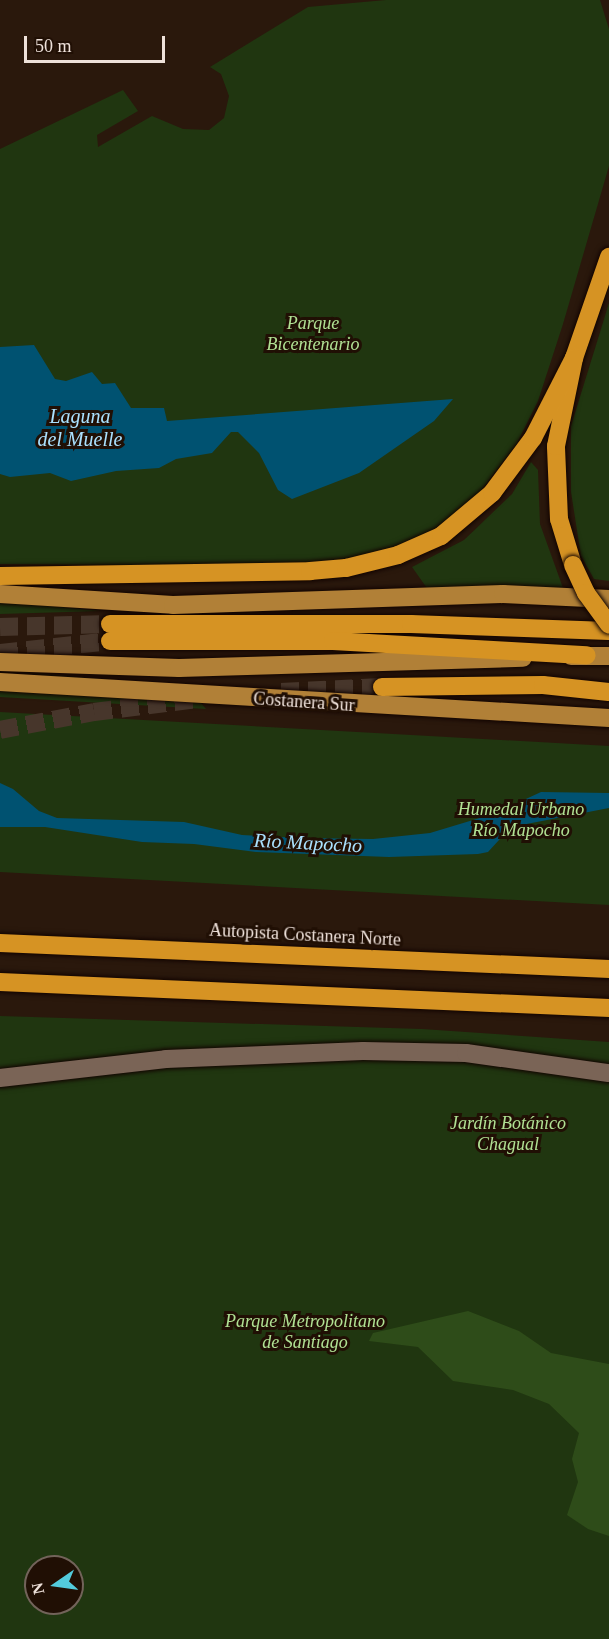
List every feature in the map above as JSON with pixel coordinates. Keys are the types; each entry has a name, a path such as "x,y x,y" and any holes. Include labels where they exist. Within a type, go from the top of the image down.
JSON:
{"highway":[{"path":"0,576 310,571 346,568 398,555 441,536 492,493 533,438 574,358 609,257"},
{"path":"574,358 556,468 560,519 573,565 586,593 609,625"},
{"path":"587,655 110,632 411,624 609,631"},
{"path":"382,687 543,686 609,692"},
{"name":"Autopista Costanera Norte","path":"0,942 609,969"},
{"path":"0,982 609,1008"},
{"path":"554,1006 609,1016"}],"main road":[{"path":"0,594 173,605 502,594 609,599"},
{"name":"Costanera Sur","path":"0,662 168,668 609,656"},
{"name":"Costanera Sur","path":"0,682 609,718"}],"street":[{"path":"0,1078 166,1059 363,1051 466,1053 609,1073"}],"green space":[{"name":"Parque Bicentenario","path":"386,0 600,0 609,29 609,166 538,401 516,445 469,506 449,521 405,545 344,563 255,566 0,564 0,149 123,90 138,111 97,135 98,147 152,116 183,129 209,130 224,118 229,96 221,74 210,67 308,7"},
{"path":"609,303 609,581 594,579 581,556 571,492 571,426"},
{"path":"531,462 538,470 540,524 563,588 429,591 412,567 464,540 512,494"},
{"path":"0,601 101,611 0,614"},
{"path":"0,669 189,688 206,709 0,697"},
{"name":"Humedal Urbano Río Mapocho","path":"0,712 609,746 609,905 0,872"},
{"name":"Parque Metropolitano de Santiago","path":"0,1016 422,1029 609,1042 609,1639 0,1639"},
{"path":"468,1311 519,1331 551,1353 609,1364 609,1536 588,1529 567,1515 578,1482 572,1459 579,1433 549,1404 513,1390 453,1381 418,1347 369,1341 373,1333"}],"water":[{"name":"Laguna del Muelle","path":"34,345 55,379 66,381 92,372 102,384 115,383 131,408 164,408 167,421 453,399 434,421 359,473 292,499 278,490 259,453 238,432 231,432 212,453 176,459 159,468 116,471 71,481 50,473 10,477 0,474 0,347"},
{"name":"Río Mapocho","path":"0,783 13,789 39,811 57,818 184,822 242,835 300,838 373,839 430,833 493,814 541,792 609,793 609,808 511,827 488,852 478,854 389,857 256,852 194,844 142,842 45,827 0,827"}],"tunnel":[{"path":"0,627 110,624"},
{"path":"0,653 110,641"},
{"path":"281,692 382,687"},
{"path":"0,730 94,712 197,699"}],"park label":[{"name":"Jardín Botánico Chagual","path":"508,1134"}]}
